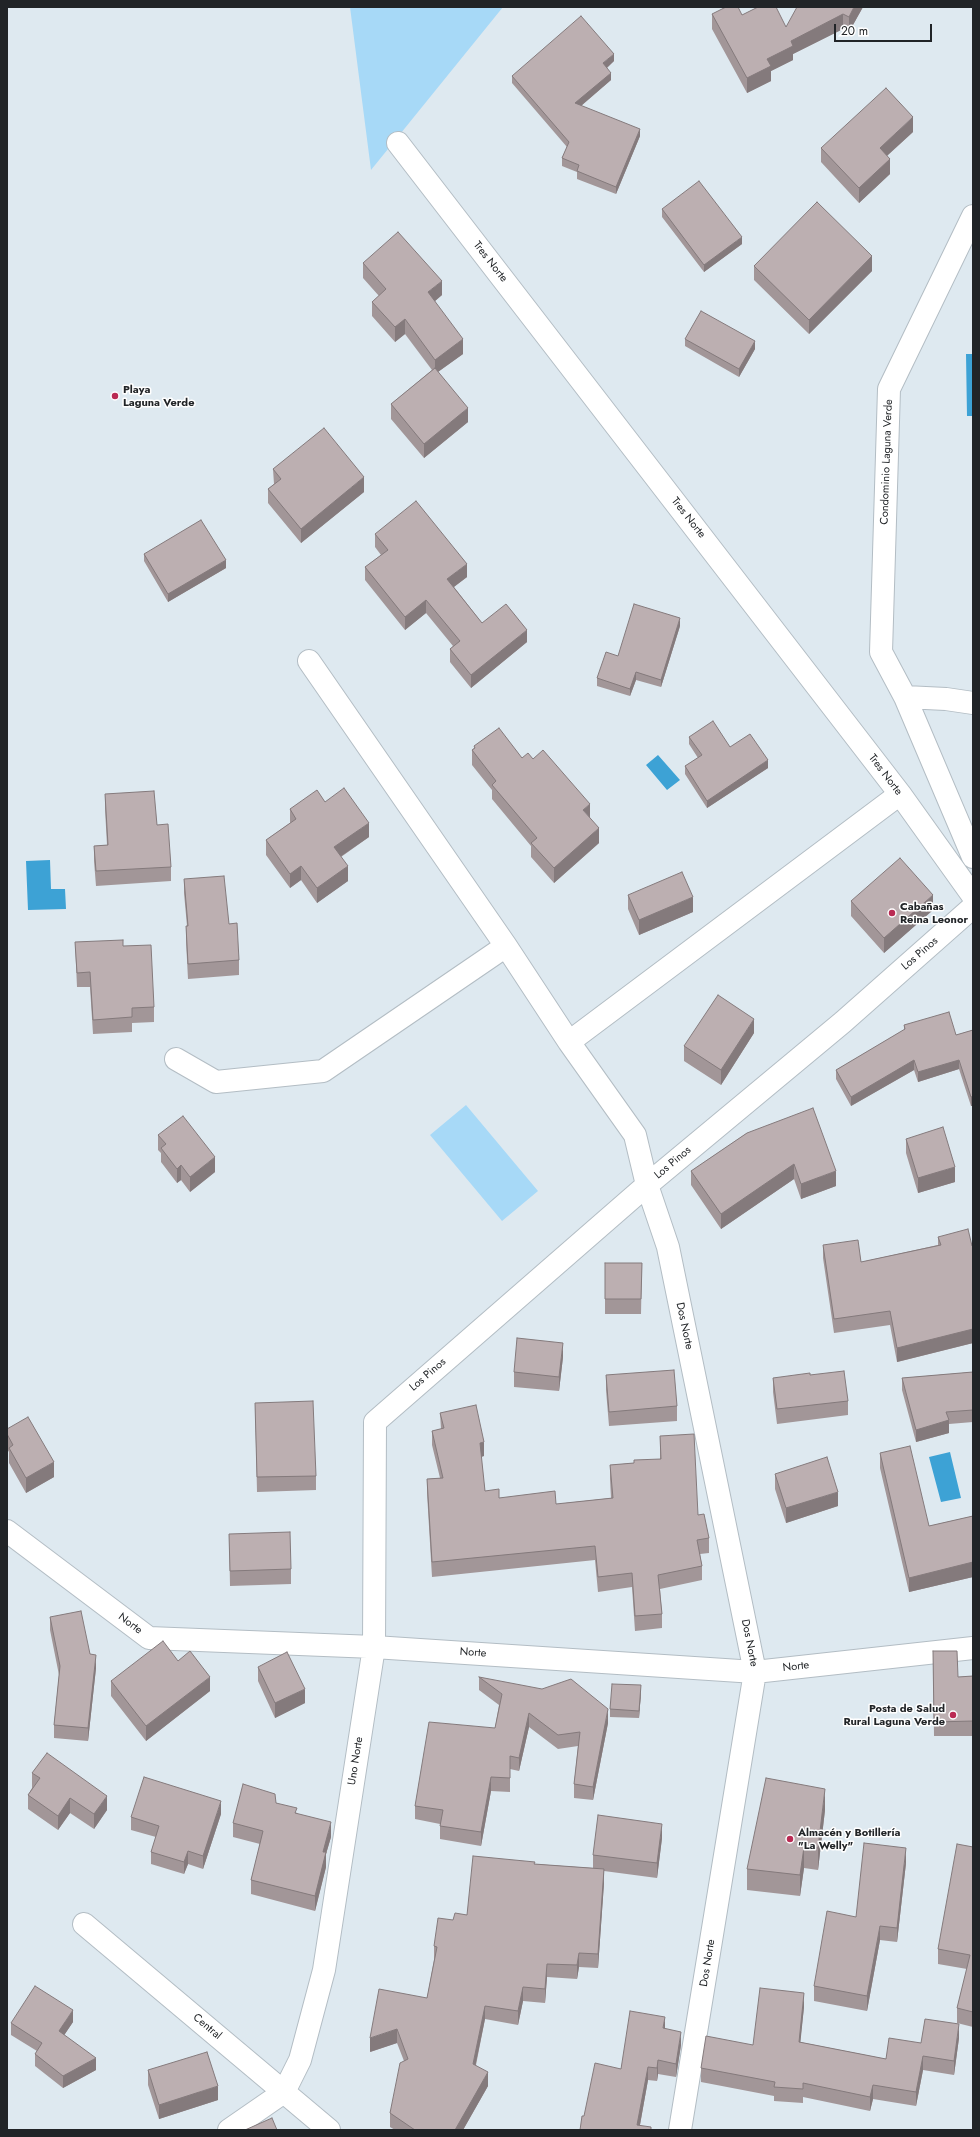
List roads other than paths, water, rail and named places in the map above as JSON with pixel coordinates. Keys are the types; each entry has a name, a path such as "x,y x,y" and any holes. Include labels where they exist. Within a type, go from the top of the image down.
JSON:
{"street":[{"name":"Tres Norte","path":"398,143 900,794 973,896"},
{"name":"Condominio Laguna Verde","path":"973,216 889,389 881,652 905,697 973,857"},
{"name":"Dos Norte","path":"309,661 506,946 569,1042 635,1134 647,1185 668,1247 755,1672 680,2130"},
{"path":"905,697 946,699 973,703"},
{"path":"569,1042 900,794"},
{"name":"Los Pinos","path":"376,1422 647,1185 843,1022 973,907"},
{"path":"176,1059 216,1082 323,1071 506,946"},
{"name":"Uno Norte","path":"284,2092 300,2060 324,1970 374,1647 376,1422"},
{"name":"Norte","path":"7,1531 149,1638 374,1647 755,1672 973,1648"},
{"name":"Central","path":"84,1924 329,2130"},
{"path":"229,2130 284,2092"}],"water":[{"path":"966,354 973,354 973,416 967,416"},
{"path":"658,755 680,780 667,790 646,765"},
{"path":"50,860 51,889 65,889 66,909 28,910 26,861"},
{"path":"950,1452 961,1498 941,1502 929,1457"}],"place":[{"name":"Playa Laguna Verde","path":"115,396"},
{"name":"Cabañas Reina Leonor","path":"892,913"},
{"name":"Posta de Salud Rural Laguna Verde","path":"953,1715"},
{"name":"Almacén y Botillería \"La Welly\"","path":"790,1839"}]}
